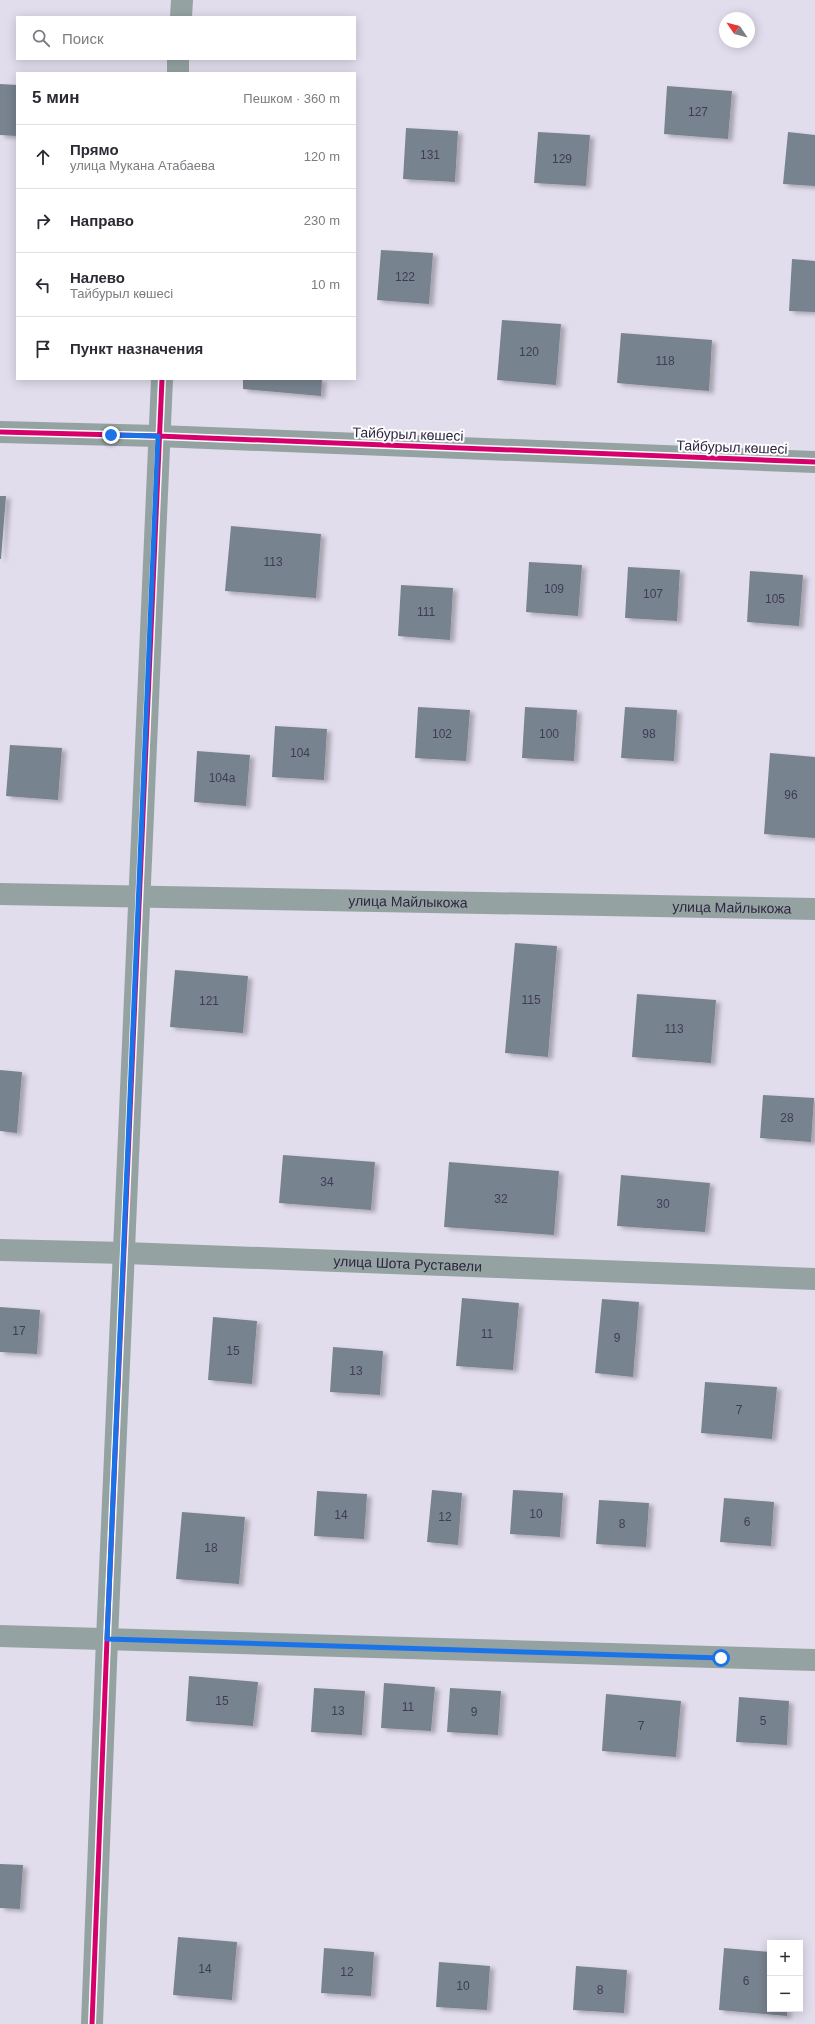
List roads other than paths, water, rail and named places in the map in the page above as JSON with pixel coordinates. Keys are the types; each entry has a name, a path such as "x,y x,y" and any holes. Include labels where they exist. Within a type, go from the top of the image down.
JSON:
{"street":[{"path":"181,16 182,0"},
{"path":"178,60 178,72"},
{"path":"92,2024 158,436 162,380"},
{"name":"Тайбурыл көшесі","path":"0,432 158,436 815,462"},
{"name":"улица Майлыкожа","path":"0,894 139,895 815,909"},
{"name":"улица Шота Руставели","path":"0,1250 125,1253 815,1279"},
{"path":"0,1636 815,1660"}]}
